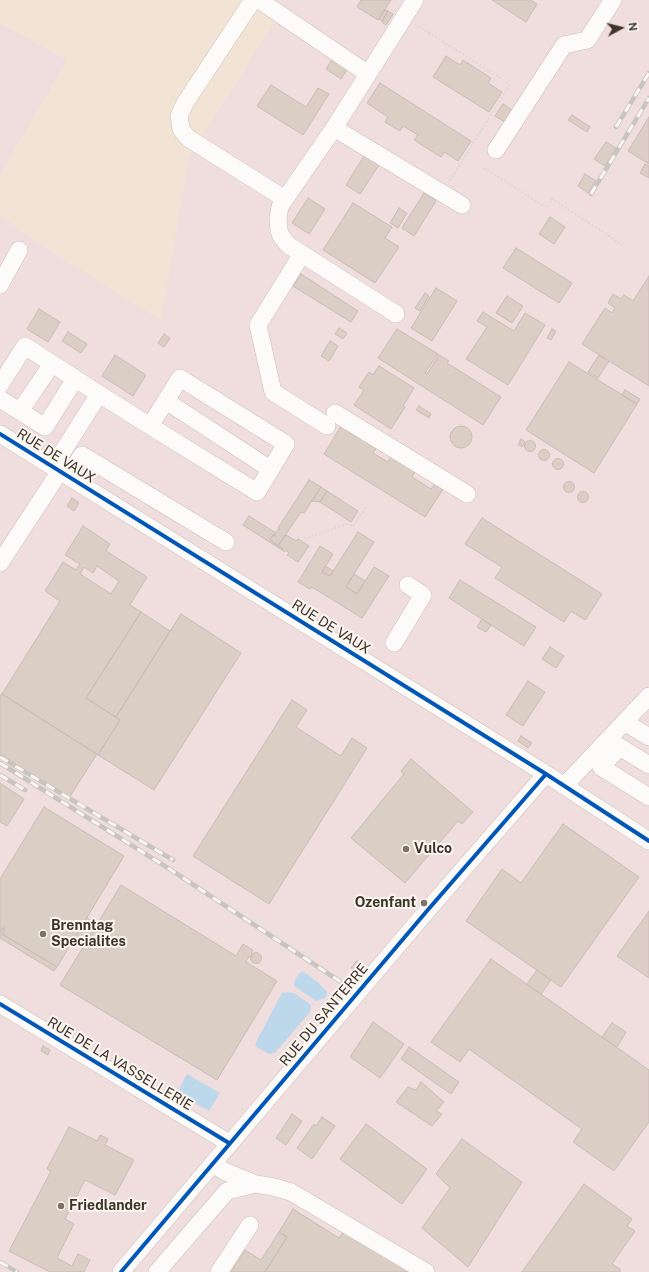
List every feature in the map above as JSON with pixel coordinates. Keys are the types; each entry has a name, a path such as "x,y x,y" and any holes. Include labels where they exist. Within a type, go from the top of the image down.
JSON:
{"street":[{"path":"253,0 185,103 179,116 181,129 188,138 285,199"},
{"path":"259,0 368,74"},
{"path":"396,314 288,245 284,241 279,230 278,218 280,207 285,199 334,128 415,0"},
{"path":"496,150 564,45 587,40 613,0"},
{"path":"334,128 462,205"},
{"path":"0,285 20,250"},
{"path":"302,254 258,325 273,392 331,420 467,494"},
{"path":"0,385 25,346 75,379 150,426 257,492 286,444 180,378 150,426"},
{"path":"20,412 52,364"},
{"path":"0,399 45,427 75,379"},
{"path":"0,563 60,471 99,394"},
{"path":"166,401 270,469"},
{"name":"RUE DE VAUX","path":"0,434 546,774 649,841"},
{"path":"60,471 82,455 226,542"},
{"path":"394,643 423,595 408,585"},
{"path":"645,706 624,722 601,767 649,797"},
{"path":"624,722 649,737"},
{"path":"613,743 649,765"},
{"path":"564,786 613,743"},
{"name":"RUE DU SANTERRE","path":"121,1272 426,912 546,774"},
{"name":"RUE DE LA VASSELLERIE","path":"0,1004 229,1144"},
{"path":"212,1164 224,1171 256,1184 291,1192 426,1272"},
{"path":"157,1272 227,1191 256,1184"},
{"path":"219,1272 250,1225"}],"path":[{"path":"404,16 510,84 442,193"},
{"path":"484,168 547,208 552,199 623,245"},
{"path":"301,541 347,524 353,526 367,506"}],"shaded area":[{"path":"248,0 649,0 649,1272 0,1272 0,216 59,256 161,320 189,156 277,19"},
{"path":"0,23 67,60 0,175"}],"water":[{"path":"302,971 318,982 327,992 326,997 316,1001 294,986 297,976"},
{"path":"282,993 294,993 311,1005 310,1012 275,1053 269,1054 255,1046"},
{"path":"187,1074 220,1093 209,1111 177,1093"}],"building":[{"path":"361,0 391,0 378,20 357,7"},
{"path":"492,0 531,0 537,4 526,22"},
{"path":"385,10 388,11 382,21 379,19"},
{"path":"388,11 393,14 386,25 382,22"},
{"path":"446,56 460,65 463,60 491,78 488,83 502,92 489,112 433,77"},
{"path":"333,58 348,68 341,79 326,69"},
{"path":"380,83 471,141 458,161 444,152 441,157 414,140 418,135 403,126 400,131 385,122 388,117 367,103"},
{"path":"271,85 306,107 318,88 329,94 303,135 257,106"},
{"path":"503,104 512,110 505,122 495,116"},
{"path":"572,115 590,127 587,132 568,120"},
{"path":"649,117 649,164 628,151"},
{"path":"606,142 616,148 605,166 594,159"},
{"path":"366,153 381,162 360,194 346,185"},
{"path":"645,164 649,166 649,178 640,173"},
{"path":"585,174 596,181 588,193 578,186"},
{"path":"424,193 436,201 414,236 402,228"},
{"path":"308,198 325,209 309,234 292,223"},
{"path":"353,203 392,227 385,238 399,247 375,283 323,250"},
{"path":"399,208 407,213 398,228 390,223"},
{"path":"550,217 565,227 554,244 539,234"},
{"path":"516,248 572,283 559,303 503,268"},
{"path":"301,274 358,311 351,322 293,286"},
{"path":"649,276 649,386 582,344 605,308 612,313 615,308 608,303 613,294 621,299 624,295 633,301"},
{"path":"436,288 457,301 432,341 411,328"},
{"path":"425,293 429,296 420,311 415,308"},
{"path":"507,296 523,306 512,323 496,313"},
{"path":"39,309 60,322 48,342 27,329"},
{"path":"483,312 514,331 525,313 545,325 508,385 466,359 487,327 477,321"},
{"path":"339,328 347,333 343,339 335,334"},
{"path":"397,329 438,354 425,373 427,374 439,355 449,361 447,363 501,397 483,425 378,358"},
{"path":"552,329 556,331 551,340 547,338"},
{"path":"68,332 87,344 81,353 62,341"},
{"path":"164,334 170,338 164,347 158,343"},
{"path":"330,341 338,346 329,361 321,356"},
{"path":"115,355 146,375 133,396 102,376"},
{"path":"599,355 609,361 598,378 588,372"},
{"path":"569,362 637,404 594,473 526,430"},
{"path":"379,366 414,388 403,406 405,407 391,429 354,405 364,390 359,387 369,372 373,375"},
{"path":"625,390 640,399 637,404 622,395"},
{"path":"419,406 431,414 429,418 416,410"},
{"path":"342,425 377,447 373,453 388,462 392,455 416,470 412,477 431,489 437,481 445,486 425,517 324,454"},
{"path":"457,426 465,426 472,433 472,441 465,448 457,448 450,441 450,433"},
{"path":"521,439 525,442 522,447 518,445"},
{"path":"528,441 532,441 534,442 534,450 528,451 525,448 525,444"},
{"path":"542,450 546,450 548,451 548,459 542,460 539,457 539,453"},
{"path":"556,459 560,459 562,460 562,468 556,469 553,466 553,462"},
{"path":"309,480 321,487 304,513 301,512 278,546 270,540 273,535 276,536 274,535 278,529 280,530 278,528"},
{"path":"567,482 571,482 573,483 573,491 567,492 564,489 564,485"},
{"path":"321,487 327,491 320,502 312,501"},
{"path":"327,491 358,511 351,522 320,502"},
{"path":"581,492 585,492 587,493 587,501 581,502 578,499 578,495"},
{"path":"72,498 79,503 74,511 67,506"},
{"path":"249,516 276,533 274,535 276,536 273,535 270,540 283,549 282,550 243,525"},
{"path":"482,518 602,594 585,620 571,611 564,622 495,578 502,567 465,544"},
{"path":"83,526 110,544 106,551 147,577 130,605 141,612 86,698 120,720 98,755 2,694 60,601 45,591 63,562 76,570 80,564 65,555","holes":["97,566 119,581 111,594 80,574 84,567 93,573"]},
{"path":"358,532 374,542 346,587 357,594 374,567 389,576 362,618 312,587 310,589 298,582 320,546 333,554 322,572 330,576"},
{"path":"286,535 296,541 298,539 309,546 298,562 287,555 289,553 286,550 285,552 278,546"},
{"path":"325,566 333,571 330,576 322,572"},
{"path":"354,574 365,581 357,594 346,587"},
{"path":"460,580 536,627 524,646 449,598"},
{"path":"141,612 170,631 116,717 86,698"},
{"path":"181,614 241,653 154,790 98,755 120,720 116,717"},
{"path":"482,619 491,625 486,632 477,627"},
{"path":"550,647 564,656 556,668 542,659"},
{"path":"528,681 545,692 523,726 506,715"},
{"path":"2,694 97,754 69,798 0,754 0,696"},
{"path":"292,700 307,710 296,727 341,756 352,738 367,748 269,904 193,856"},
{"path":"521,736 532,743 528,748 518,741"},
{"path":"411,759 473,812 462,824 458,821 405,883 351,838 404,774 401,771"},
{"path":"0,783 24,799 7,826 0,822"},
{"path":"44,807 124,856 57,967 2,934 5,929 3,928 0,932 0,879"},
{"path":"563,824 639,877 561,987 466,921 502,869 521,883"},
{"path":"121,885 236,956 243,944 253,950 251,953 253,954 251,957 249,956 246,962 277,981 217,1080 60,985"},
{"path":"649,911 649,978 617,956"},
{"path":"87,918 97,924 85,945 74,938"},
{"path":"3,928 5,929 2,934 57,967 54,971 0,938 0,932"},
{"path":"254,953 258,953 260,954 260,962 254,963 251,960 251,956"},
{"path":"491,959 649,1070 649,1122 614,1171 573,1142 582,1129 469,1049 460,1062 431,1042"},
{"path":"357,961 362,965 356,972 351,968"},
{"path":"537,970 551,980 541,994 527,984"},
{"path":"373,1022 404,1044 380,1078 350,1057"},
{"path":"612,1023 626,1032 617,1047 602,1037"},
{"path":"43,1046 50,1050 48,1055 41,1051"},
{"path":"409,1047 459,1082 451,1094 401,1059"},
{"path":"421,1082 444,1102 436,1111 442,1114 432,1126 396,1102 408,1087 416,1090"},
{"path":"292,1114 302,1121 286,1145 276,1138"},
{"path":"322,1117 335,1126 312,1159 297,1148 314,1124 316,1126"},
{"path":"366,1124 427,1169 402,1204 340,1159"},
{"path":"69,1127 97,1141 100,1135 108,1139 105,1145 134,1160 115,1195 85,1180 65,1219 74,1224 57,1258 72,1266 78,1254 90,1260 84,1272 50,1272 9,1251 51,1171 47,1169"},
{"path":"462,1139 522,1182 468,1267 422,1228 450,1188 436,1174"},
{"path":"584,1184 632,1219 627,1226 635,1231 612,1264 620,1269 620,1272 522,1272"},
{"path":"293,1209 339,1238 345,1229 413,1272 265,1272 287,1237 279,1232"},
{"path":"279,1232 287,1237 265,1272 231,1272 245,1250 261,1260"}],"railway":[{"path":"616,127 649,73"},
{"path":"591,194 649,98"},
{"path":"0,757 173,860"},
{"path":"0,763 168,868 347,986"},
{"path":"0,775 25,790"},
{"path":"0,1262 17,1272"}],"cycle path":[{"path":"0,434 546,774 649,841"},
{"path":"121,1272 426,912 546,774"},
{"path":"0,1004 229,1143"}],"place":[{"name":"Vulco","path":"406,849"},
{"name":"Ozenfant","path":"424,903"},
{"name":"Brenntag Specialites","path":"43,934"},
{"name":"Friedlander","path":"61,1206"}]}
